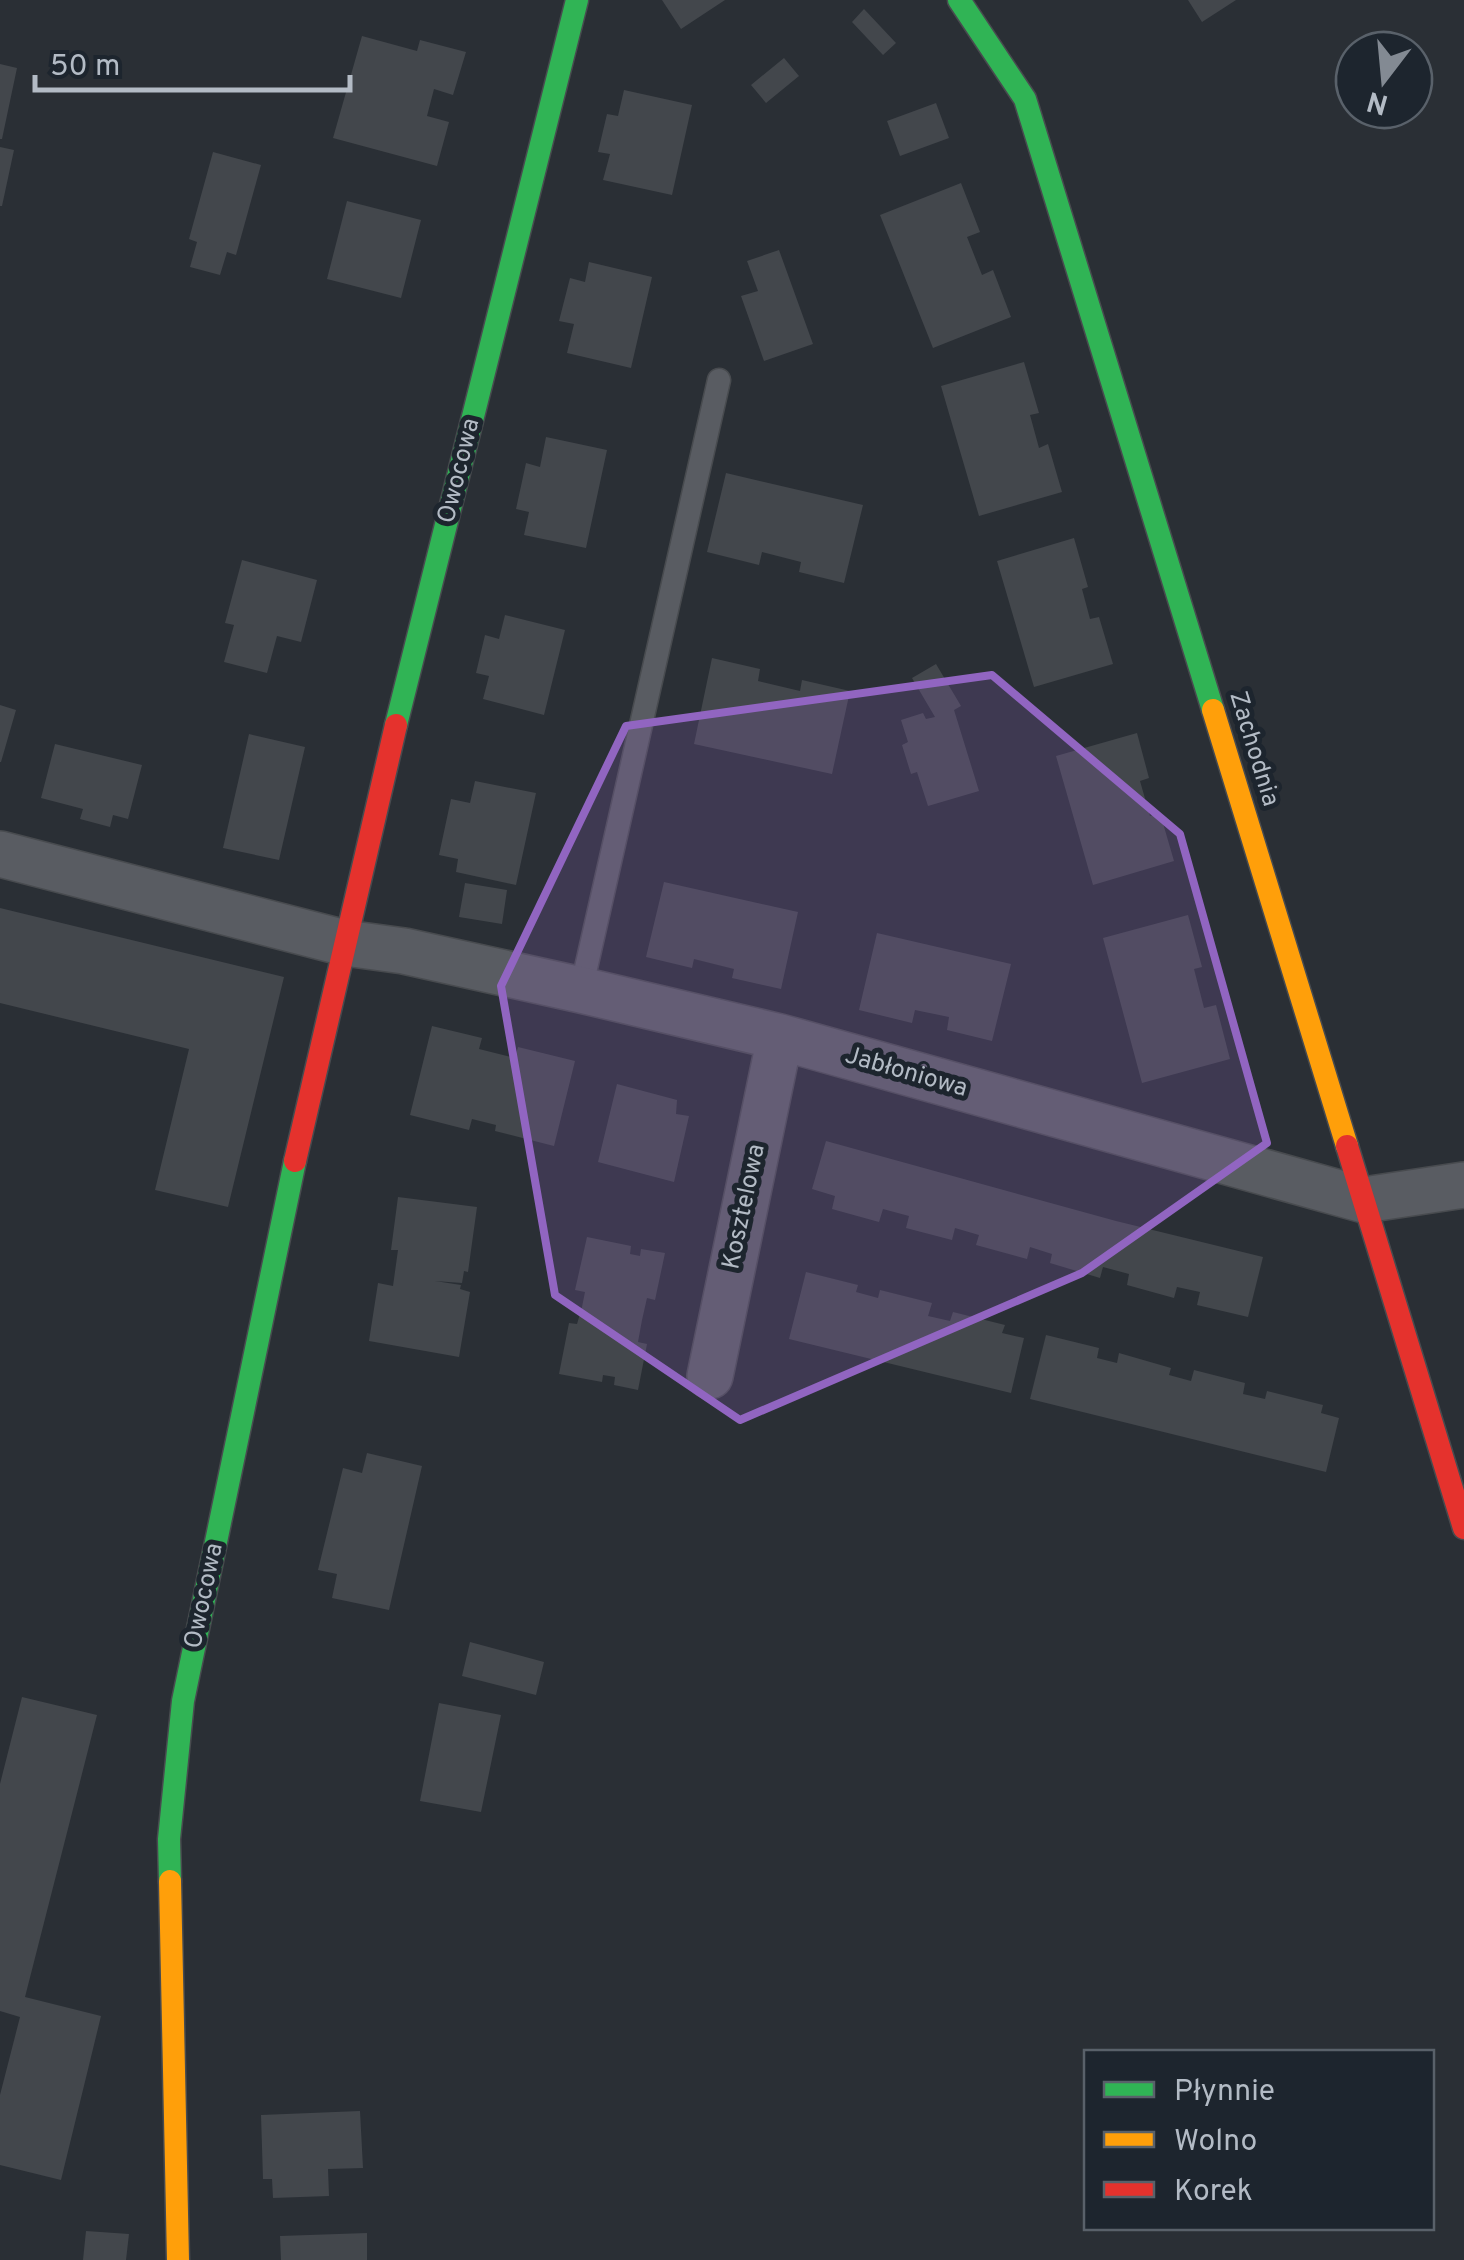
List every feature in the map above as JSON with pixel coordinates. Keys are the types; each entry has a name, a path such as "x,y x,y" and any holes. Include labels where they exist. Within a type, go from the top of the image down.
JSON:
{"street":[{"name":"Owocowa","path":"178,2260 169,1838 183,1701 302,1124 577,0"},
{"name":"Zachodnia","path":"959,0 1025,99 1464,1528"},
{"path":"0,854 345,943"},
{"name":"Jabłoniowa","path":"345,943 404,951 780,1037 1364,1200 1464,1185"},
{"name":"Kosztelowa","path":"710,1376 780,1037"}],"lane":[{"path":"582,990 719,380"}],"highlighted area":[{"path":"992,675 1180,834 1267,1143 1082,1273 740,1420 555,1295 501,986 626,726"}],"building":[{"path":"662,0 725,0 681,29"},
{"path":"1188,0 1236,0 1202,22"},
{"path":"864,9 896,43 883,55 852,22"},
{"path":"362,36 417,51 420,40 466,52 453,95 434,89 427,116 449,122 437,166 333,138"},
{"path":"784,58 799,76 766,103 751,85"},
{"path":"0,64 17,68 2,139 0,139"},
{"path":"624,90 692,105 672,195 603,180 610,154 598,152 607,114 618,116"},
{"path":"936,103 949,138 900,156 887,121"},
{"path":"0,147 14,150 2,206 0,206"},
{"path":"213,152 261,165 236,255 227,252 220,275 190,267 197,242 189,239"},
{"path":"961,183 980,232 967,237 982,275 993,270 1011,317 933,348 880,215"},
{"path":"347,201 421,220 401,298 327,279"},
{"path":"779,250 813,344 764,361 741,296 758,291 747,261"},
{"path":"589,262 652,277 631,368 567,353 574,324 559,321 570,278 585,282"},
{"path":"1024,362 1039,413 1030,415 1039,448 1048,444 1062,492 979,516 941,386"},
{"path":"546,437 607,450 586,548 524,535 529,512 516,509 526,463 540,467"},
{"path":"726,473 863,505 844,583 799,572 801,562 762,552 759,565 707,552"},
{"path":"1074,538 1088,587 1082,589 1090,619 1099,617 1113,664 1034,687 997,561"},
{"path":"242,560 317,580 301,642 277,636 267,673 224,662 234,625 225,623"},
{"path":"505,615 565,630 544,715 483,699 489,676 476,673 485,635 499,639"},
{"path":"712,658 760,669 758,681 800,691 802,680 850,691 832,774 694,744"},
{"path":"936,664 961,706 954,710 979,791 928,806 917,772 911,774 902,745 908,742 901,720 923,713 926,719 935,717 912,678"},
{"path":"0,705 16,710 1,762 0,762"},
{"path":"1137,733 1149,778 1140,781 1150,816 1160,813 1174,861 1093,885 1056,756"},
{"path":"249,734 305,747 279,860 223,848"},
{"path":"55,744 142,765 128,819 113,815 110,827 80,819 83,809 41,798"},
{"path":"475,781 536,793 516,885 456,872 458,859 439,855 451,799 470,803"},
{"path":"664,882 798,912 781,989 732,978 734,969 694,959 692,968 646,957"},
{"path":"465,883 507,890 502,924 459,917"},
{"path":"0,908 284,977 228,1207 155,1190 189,1049 0,1003"},
{"path":"1188,915 1202,967 1194,969 1204,1008 1216,1005 1230,1059 1142,1083 1103,938"},
{"path":"877,933 1011,964 992,1041 947,1030 949,1017 915,1010 912,1023 859,1010"},
{"path":"432,1026 482,1038 479,1049 515,1058 518,1047 575,1061 554,1146 495,1131 496,1125 472,1119 469,1130 410,1115"},
{"path":"617,1084 677,1100 676,1114 689,1116 674,1182 598,1162"},
{"path":"826,1141 1263,1257 1248,1317 1197,1305 1200,1292 1177,1287 1174,1298 1127,1285 1129,1274 1103,1267 1100,1278 1050,1263 1052,1254 1030,1247 1027,1259 976,1245 979,1235 955,1228 952,1240 906,1228 909,1216 883,1209 879,1222 832,1209 835,1196 812,1189"},
{"path":"398,1197 477,1207 468,1272 464,1271 462,1283 435,1281 461,1285 460,1289 470,1292 459,1357 369,1341 378,1283 393,1286 398,1250 391,1250"},
{"path":"587,1237 631,1246 630,1254 640,1256 641,1249 665,1253 655,1300 647,1298 642,1320 638,1342 647,1344 638,1390 614,1385 615,1377 603,1375 602,1382 559,1374 569,1323 577,1324 582,1307 585,1292 575,1290"},
{"path":"806,1272 858,1285 856,1292 878,1298 880,1290 932,1303 928,1316 950,1321 953,1312 1005,1325 1002,1333 1024,1338 1011,1393 789,1339"},
{"path":"1046,1335 1099,1348 1097,1358 1117,1363 1119,1353 1171,1368 1169,1375 1191,1381 1194,1370 1245,1383 1243,1394 1265,1399 1267,1391 1323,1405 1321,1413 1339,1418 1326,1472 1030,1399"},
{"path":"367,1453 422,1466 389,1610 332,1598 337,1574 318,1570 343,1468 362,1473"},
{"path":"470,1642 544,1662 536,1695 462,1676"},
{"path":"22,1697 97,1715 25,1997 101,2016 61,2180 0,2165 0,2095 20,2017 0,2011 0,1784"},
{"path":"439,1703 501,1715 481,1812 420,1801"},
{"path":"360,2111 363,2168 328,2169 329,2196 273,2198 272,2179 263,2179 261,2115"},
{"path":"86,2231 129,2234 126,2260 83,2260"},
{"path":"367,2233 367,2260 281,2260 280,2236"}],"traffic: fast":[{"path":"396,725 577,0"},
{"path":"959,0 1025,99 1213,710"},
{"path":"170,1881 169,1839 183,1701 295,1161"}],"traffic: slow":[{"path":"1213,710 1347,1146"},
{"path":"170,1881 178,2260"}],"traffic: jam":[{"path":"295,1161 396,725"},
{"path":"1347,1146 1464,1528"}]}
